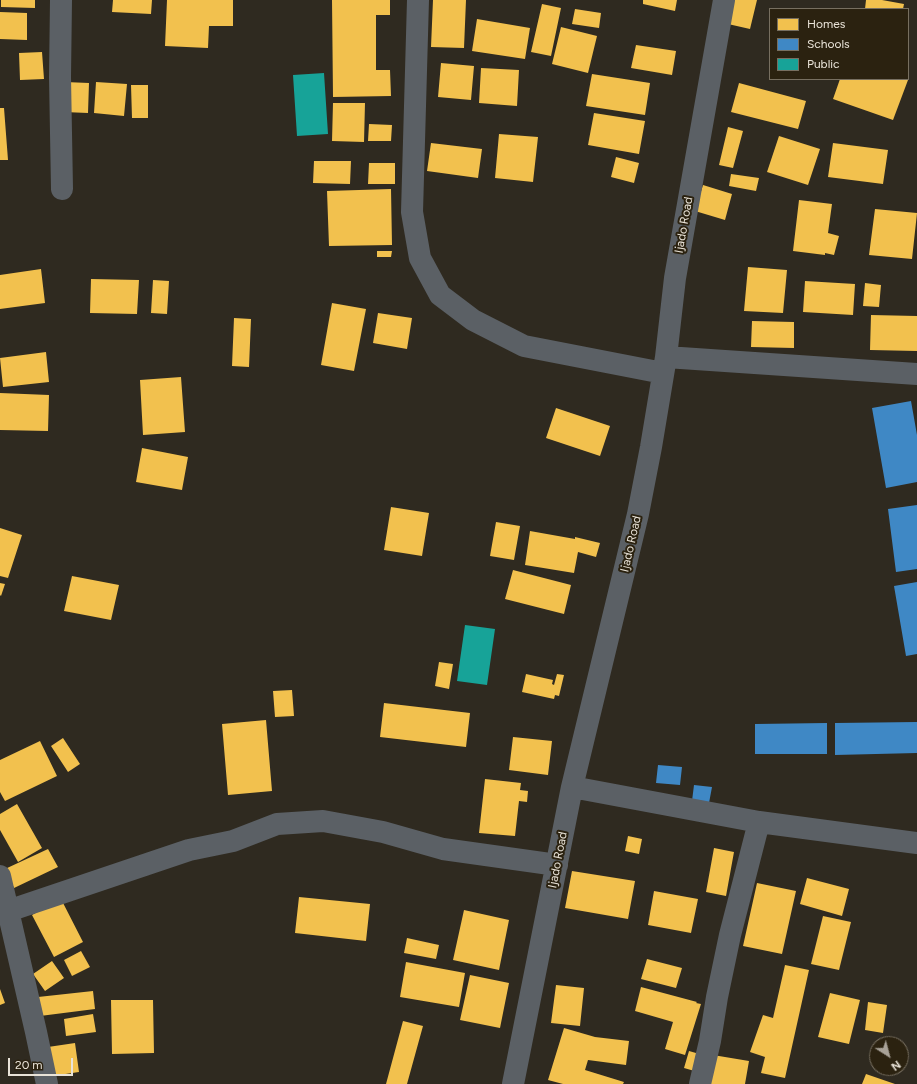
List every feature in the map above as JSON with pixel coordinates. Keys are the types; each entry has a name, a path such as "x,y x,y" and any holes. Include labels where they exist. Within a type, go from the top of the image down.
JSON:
{"street":[{"path":"61,0 60,77 62,189"},
{"path":"418,0 412,212 420,258 440,295 473,320 524,346 664,365 917,374"},
{"name":"Ijado Road","path":"516,1083 572,787 638,514 651,447 664,365 675,278 724,0"},
{"path":"572,787 759,822 917,843"},
{"path":"8,911 189,850 233,840 277,824 323,821 383,832 443,849 557,865"},
{"path":"700,1084 710,1041 717,997 730,935 759,822"},
{"path":"0,876 47,1084"}],"building: Homes":[{"path":"1,0 35,0 35,8 1,7"},
{"path":"113,0 152,0 151,14 112,12"},
{"path":"167,0 233,0 233,26 209,26 208,48 165,46"},
{"path":"332,0 390,0 390,15 376,15 376,70 390,70 391,96 333,97"},
{"path":"433,0 466,0 464,48 431,47"},
{"path":"643,0 677,0 675,11 643,4"},
{"path":"734,0 757,0 750,29 728,24"},
{"path":"866,0 882,0 904,4 903,8 865,8"},
{"path":"542,4 561,8 551,56 531,52"},
{"path":"575,9 601,13 599,28 572,24"},
{"path":"0,12 27,13 27,40 0,39"},
{"path":"477,19 530,28 525,59 472,51"},
{"path":"561,27 597,36 588,73 552,64"},
{"path":"636,45 676,51 672,75 631,68"},
{"path":"42,52 44,79 20,80 19,53"},
{"path":"441,63 474,66 471,100 438,97"},
{"path":"481,68 519,70 517,106 479,103"},
{"path":"592,74 650,83 645,115 586,106"},
{"path":"840,80 908,80 893,120 833,99"},
{"path":"65,82 89,83 88,113 64,112"},
{"path":"96,82 127,84 124,116 94,113"},
{"path":"739,83 806,101 798,129 731,112"},
{"path":"131,85 148,85 148,118 132,118"},
{"path":"333,103 365,103 364,142 332,141"},
{"path":"0,108 4,108 8,160 0,160"},
{"path":"594,113 645,121 639,154 588,145"},
{"path":"369,124 392,125 391,141 368,141"},
{"path":"728,127 743,131 733,168 719,165"},
{"path":"499,134 538,137 533,182 495,178"},
{"path":"779,136 820,149 808,185 767,172"},
{"path":"431,143 482,149 478,178 427,171"},
{"path":"833,143 888,150 883,184 828,177"},
{"path":"616,157 639,163 634,183 611,177"},
{"path":"314,161 351,161 350,184 313,183"},
{"path":"369,163 395,163 395,184 368,184"},
{"path":"731,174 759,178 756,191 729,186"},
{"path":"703,185 732,194 725,220 695,211"},
{"path":"391,189 392,245 329,246 327,191"},
{"path":"799,200 832,204 828,233 839,236 834,255 793,251"},
{"path":"875,209 917,213 912,259 869,255"},
{"path":"377,251 392,251 391,257 377,257"},
{"path":"748,267 787,270 783,313 744,311"},
{"path":"41,269 45,303 0,309 0,275"},
{"path":"91,279 139,280 137,314 90,313"},
{"path":"153,280 169,281 167,314 151,313"},
{"path":"805,281 855,284 853,315 803,312"},
{"path":"865,283 881,285 879,307 863,306"},
{"path":"332,303 366,309 354,371 321,365"},
{"path":"378,313 412,318 407,349 373,343"},
{"path":"871,315 917,316 917,351 870,350"},
{"path":"234,318 251,319 249,367 232,366"},
{"path":"752,321 794,322 794,348 751,347"},
{"path":"46,352 49,382 3,387 0,358"},
{"path":"181,377 185,432 143,435 140,380"},
{"path":"0,393 49,395 48,431 0,430"},
{"path":"556,408 610,426 600,456 546,438"},
{"path":"142,448 188,457 182,490 136,482"},
{"path":"391,507 429,513 422,556 384,550"},
{"path":"496,522 520,526 514,560 490,556"},
{"path":"0,528 22,535 8,578 0,576"},
{"path":"530,531 575,539 575,537 600,543 596,557 578,552 574,573 525,565"},
{"path":"513,570 571,585 564,614 505,599"},
{"path":"72,576 119,585 111,620 64,611"},
{"path":"0,583 5,584 1,596 0,595"},
{"path":"439,662 453,664 449,689 435,686"},
{"path":"526,674 553,680 552,684 554,685 557,674 564,675 559,696 555,695 554,699 522,692"},
{"path":"292,690 294,716 275,717 273,691"},
{"path":"384,703 470,713 466,747 380,737"},
{"path":"266,720 272,791 228,795 222,724"},
{"path":"513,737 552,741 548,775 509,770"},
{"path":"63,738 80,764 68,772 51,746"},
{"path":"40,741 57,776 5,801 0,792 0,760"},
{"path":"485,779 521,783 520,790 528,791 527,802 519,801 515,836 479,833"},
{"path":"17,804 42,848 18,862 0,830 0,814"},
{"path":"628,836 642,839 639,854 625,851"},
{"path":"714,848 734,852 726,896 706,892"},
{"path":"48,849 58,867 14,888 5,869"},
{"path":"572,871 635,881 628,919 565,908"},
{"path":"807,878 849,889 842,916 800,904"},
{"path":"757,883 796,891 782,954 743,946"},
{"path":"654,891 698,899 691,933 648,925"},
{"path":"299,897 370,904 366,941 295,933"},
{"path":"61,899 83,942 54,957 32,915"},
{"path":"464,910 509,920 499,970 453,960"},
{"path":"823,916 851,922 839,970 811,964"},
{"path":"407,938 439,945 436,959 404,953"},
{"path":"81,951 90,967 72,976 64,960"},
{"path":"647,959 682,968 676,988 641,979"},
{"path":"52,961 64,978 45,991 33,974"},
{"path":"406,962 465,973 459,1007 400,997"},
{"path":"785,965 809,970 785,1078 761,1073 765,1057 750,1052 763,1015 773,1018"},
{"path":"470,975 509,983 500,1028 460,1020"},
{"path":"556,985 584,988 580,1026 551,1023"},
{"path":"641,987 701,1004 685,1055 665,1049 673,1022 635,1011"},
{"path":"0,989 5,1003 0,1005"},
{"path":"93,991 95,1009 40,1016 38,997"},
{"path":"830,993 860,1000 849,1044 818,1037"},
{"path":"111,1000 153,1000 154,1053 112,1054"},
{"path":"868,1002 887,1005 883,1033 865,1030"},
{"path":"93,1014 96,1032 66,1036 64,1019"},
{"path":"403,1021 423,1026 407,1084 386,1084"},
{"path":"564,1028 595,1037 629,1041 626,1065 588,1060 585,1070 624,1082 623,1084 563,1084 548,1080"},
{"path":"75,1043 79,1072 52,1076 48,1047"},
{"path":"689,1051 703,1055 698,1072 684,1068"},
{"path":"713,1055 749,1061 745,1084 708,1084"},
{"path":"866,1074 895,1084 862,1084"}],"building: Schools":[{"path":"911,401 917,435 917,482 886,488 872,408"},
{"path":"917,505 917,569 896,572 888,509"},
{"path":"917,582 917,654 906,656 894,586"},
{"path":"917,722 917,753 835,755 835,723"},
{"path":"827,723 827,754 755,754 755,724"},
{"path":"658,765 682,767 680,785 656,783"},
{"path":"694,785 712,787 709,803 692,801"}],"building: Public":[{"path":"324,73 328,134 297,136 293,75"},
{"path":"465,625 495,629 487,685 457,681"}]}
